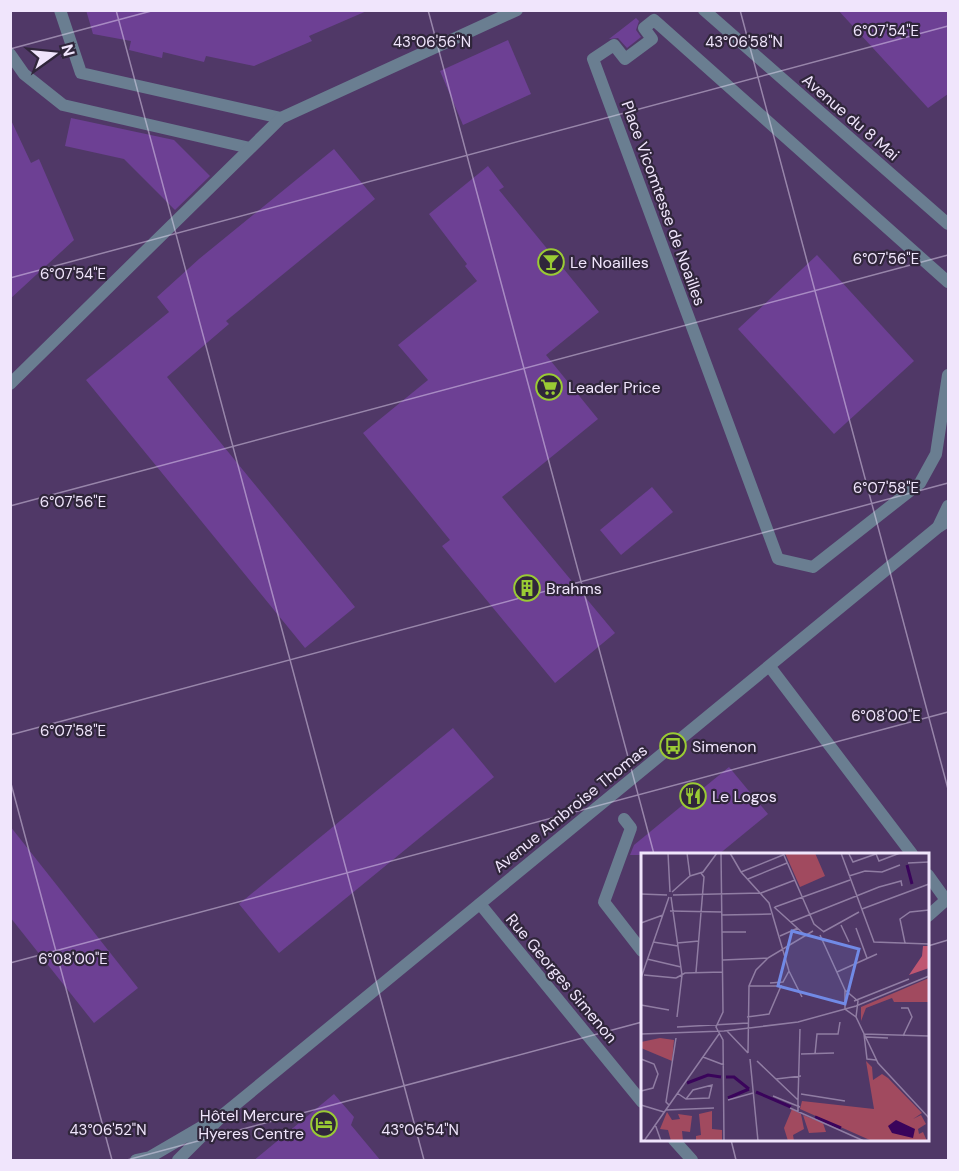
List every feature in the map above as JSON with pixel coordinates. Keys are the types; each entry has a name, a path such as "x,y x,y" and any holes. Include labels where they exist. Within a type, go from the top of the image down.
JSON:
{"street":[{"path":"60,10 81,74 281,118"},
{"path":"10,384 281,118 517,10"},
{"name":"Avenue du 8 Mai","path":"704,10 947,219"},
{"name":"Place Vicomtesse de Noailles","path":"948,282 654,20 644,28 652,39 625,59 614,45 593,59 778,559 813,567 920,483 936,454 948,375"},
{"path":"10,54 24,74 63,105 250,148"},
{"name":"Avenue Ambroise Thomas","path":"178,1161 224,1114 943,524 948,506"},
{"path":"770,667 910,853"},
{"path":"624,819 631,828 604,902 641,950"},
{"path":"929,878 946,900 930,914"},
{"name":"Rue Georges Simenon","path":"480,904 641,1101"},
{"name":"Avenue Ambroise Thomas","path":"136,1161 150,1157 224,1114"},
{"path":"675,1141 692,1161"}],"building":[{"path":"86,10 369,10 309,36 312,41 254,66 206,56 204,62 163,52 162,58 129,50 131,41 93,34"},
{"path":"838,10 948,10 948,94 928,108"},
{"path":"636,18 639,21 636,30 641,37 627,48 618,38 609,39"},
{"path":"508,40 531,94 463,125 440,71"},
{"path":"10,118 31,163 39,159 74,240 10,299"},
{"path":"71,118 174,140 210,176 175,210 124,159 65,146"},
{"path":"334,149 375,199 226,321 229,324 167,377 355,607 305,648 86,380 169,312 157,297 199,259"},
{"path":"488,166 504,187 499,190 599,312 546,355 598,419 502,497 615,633 555,683 442,546 450,540 363,433 428,380 398,345 477,281 429,214"},
{"path":"817,255 914,361 834,434 738,329"},
{"path":"652,487 673,512 621,555 600,530"},
{"path":"453,728 494,777 279,953 239,904"},
{"path":"729,767 768,814 720,853 630,855 634,845"},
{"path":"10,826 138,988 94,1023 10,917"},
{"name":"Hôtel Mercure Hyeres Centre","path":"334,1094 354,1117 351,1125 381,1161 253,1161"}],"place":[{"name":"Le Noailles","path":"551,262"},
{"name":"Leader Price","path":"549,387"},
{"name":"Brahms","path":"527,588"},
{"name":"Simenon","path":"673,746"},
{"name":"Le Logos","path":"693,796"},
{"name":"Hôtel Mercure Hyeres Centre","path":"324,1124"}]}
